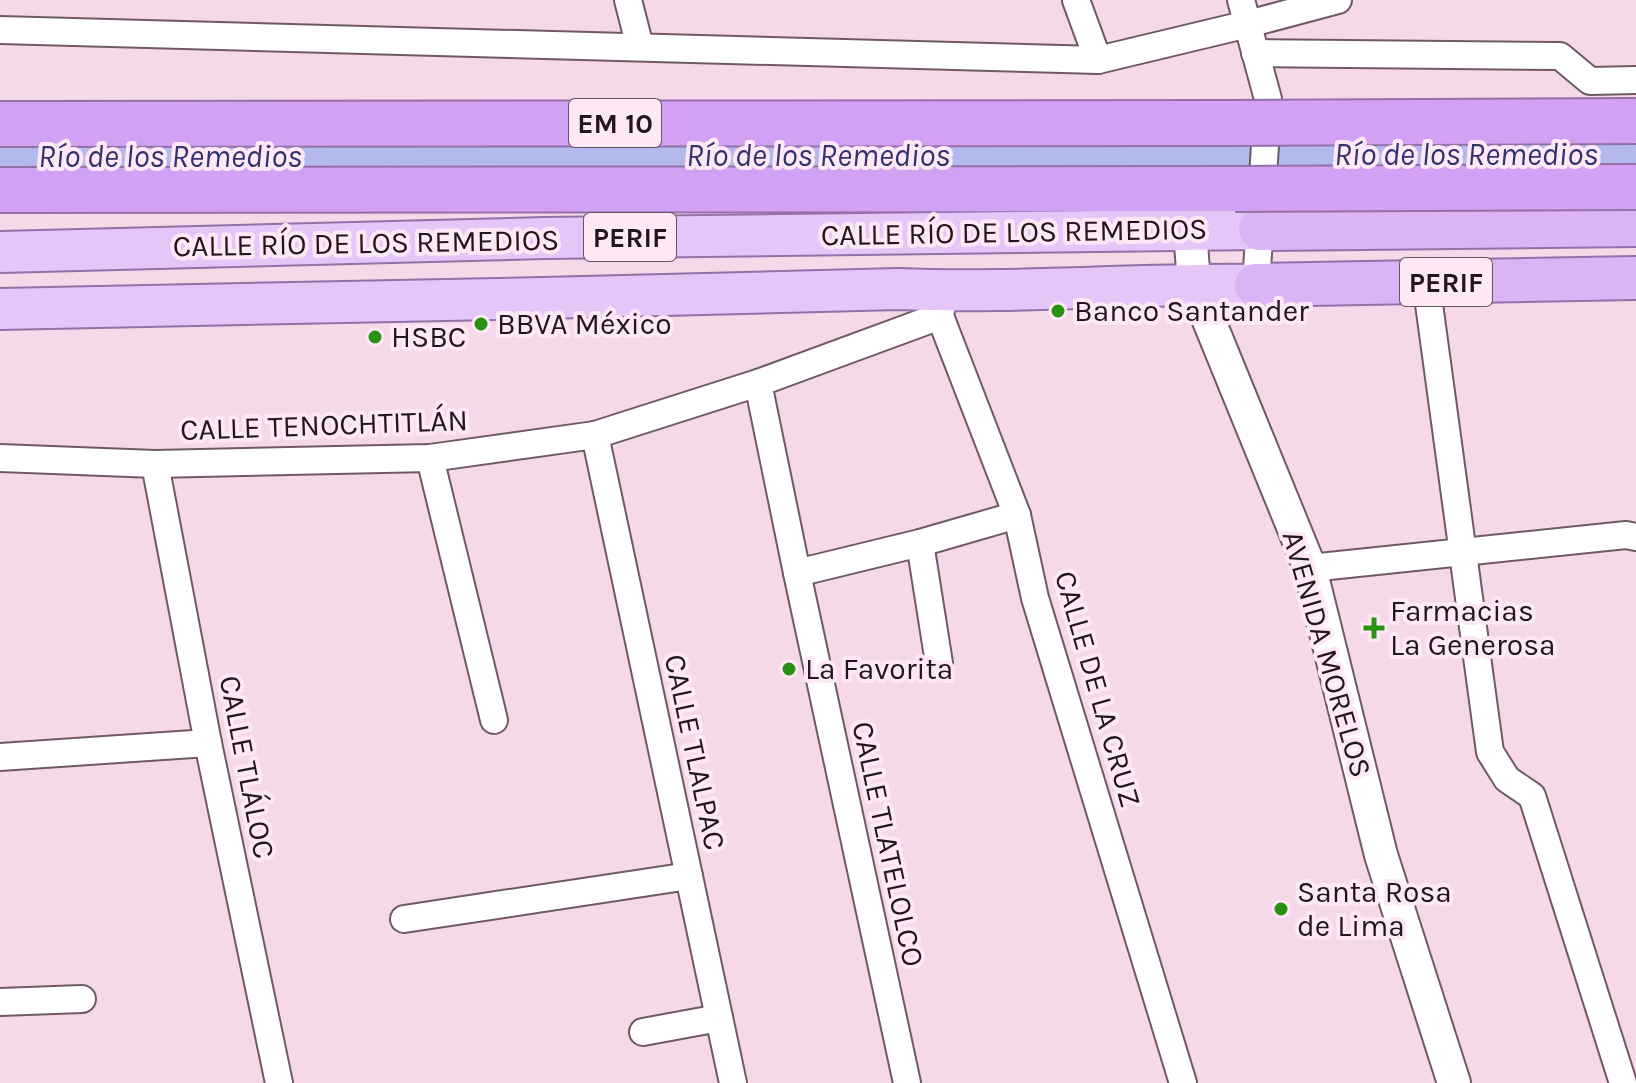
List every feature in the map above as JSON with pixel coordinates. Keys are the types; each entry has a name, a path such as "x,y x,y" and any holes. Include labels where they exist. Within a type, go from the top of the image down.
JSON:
{"highway":[{"name":"EM 10","path":"0,124 1636,121"},
{"name":"EM 10","path":"0,190 1636,187"},
{"name":"PERIF","path":"1260,220 1636,225"},
{"name":"PERIF","path":"1256,285 1636,278"}],"main road":[{"name":"CALLE RÍO DE LOS REMEDIOS","path":"0,252 545,238 1190,230 1260,220"},
{"name":"CALLE RÍO DE LOS REMEDIOS","path":"0,309 898,289 942,304 1194,284 1256,285"}],"street":[{"path":"628,0 640,47"},
{"path":"1076,0 1098,60"},
{"path":"0,30 1098,60 1244,12 1338,0"},
{"path":"1244,12 1268,99 1256,285"},
{"path":"1255,53 1560,56 1590,81 1636,80"},
{"name":"AVENIDA MORELOS","path":"1190,230 1194,284 1310,568 1381,855 1454,1083"},
{"path":"1426,282 1490,752 1507,779 1532,796 1623,1083"},
{"name":"CALLE TENOCHTITLÁN","path":"0,458 155,464 430,458 595,435 758,383 942,304"},
{"name":"CALLE DE LA CRUZ","path":"942,304 1017,515 1035,598 1183,1083"},
{"name":"CALLE TLATELOLCO","path":"758,383 907,1083"},
{"name":"CALLE TLALPAC","path":"595,435 733,1083"},
{"path":"430,458 494,720"},
{"name":"CALLE TLÁLOC","path":"155,464 208,743 279,1083"},
{"path":"797,573 1017,515"},
{"path":"1310,568 1626,535 1636,537"},
{"path":"920,543 939,663"},
{"path":"0,757 208,743"},
{"path":"404,919 689,876"},
{"path":"0,1002 82,999"},
{"path":"643,1032 719,1018"}],"waterway":[{"name":"Río de los Remedios","path":"0,156 1636,153"}],"place":[{"name":"Banco Santander","path":"1058,311"},
{"name":"BBVA México","path":"481,324"},
{"name":"HSBC","path":"375,337"},
{"name":"Farmacias La Generosa","path":"1374,628"},
{"name":"La Favorita","path":"789,669"},
{"name":"Santa Rosa de Lima","path":"1281,909"}]}
